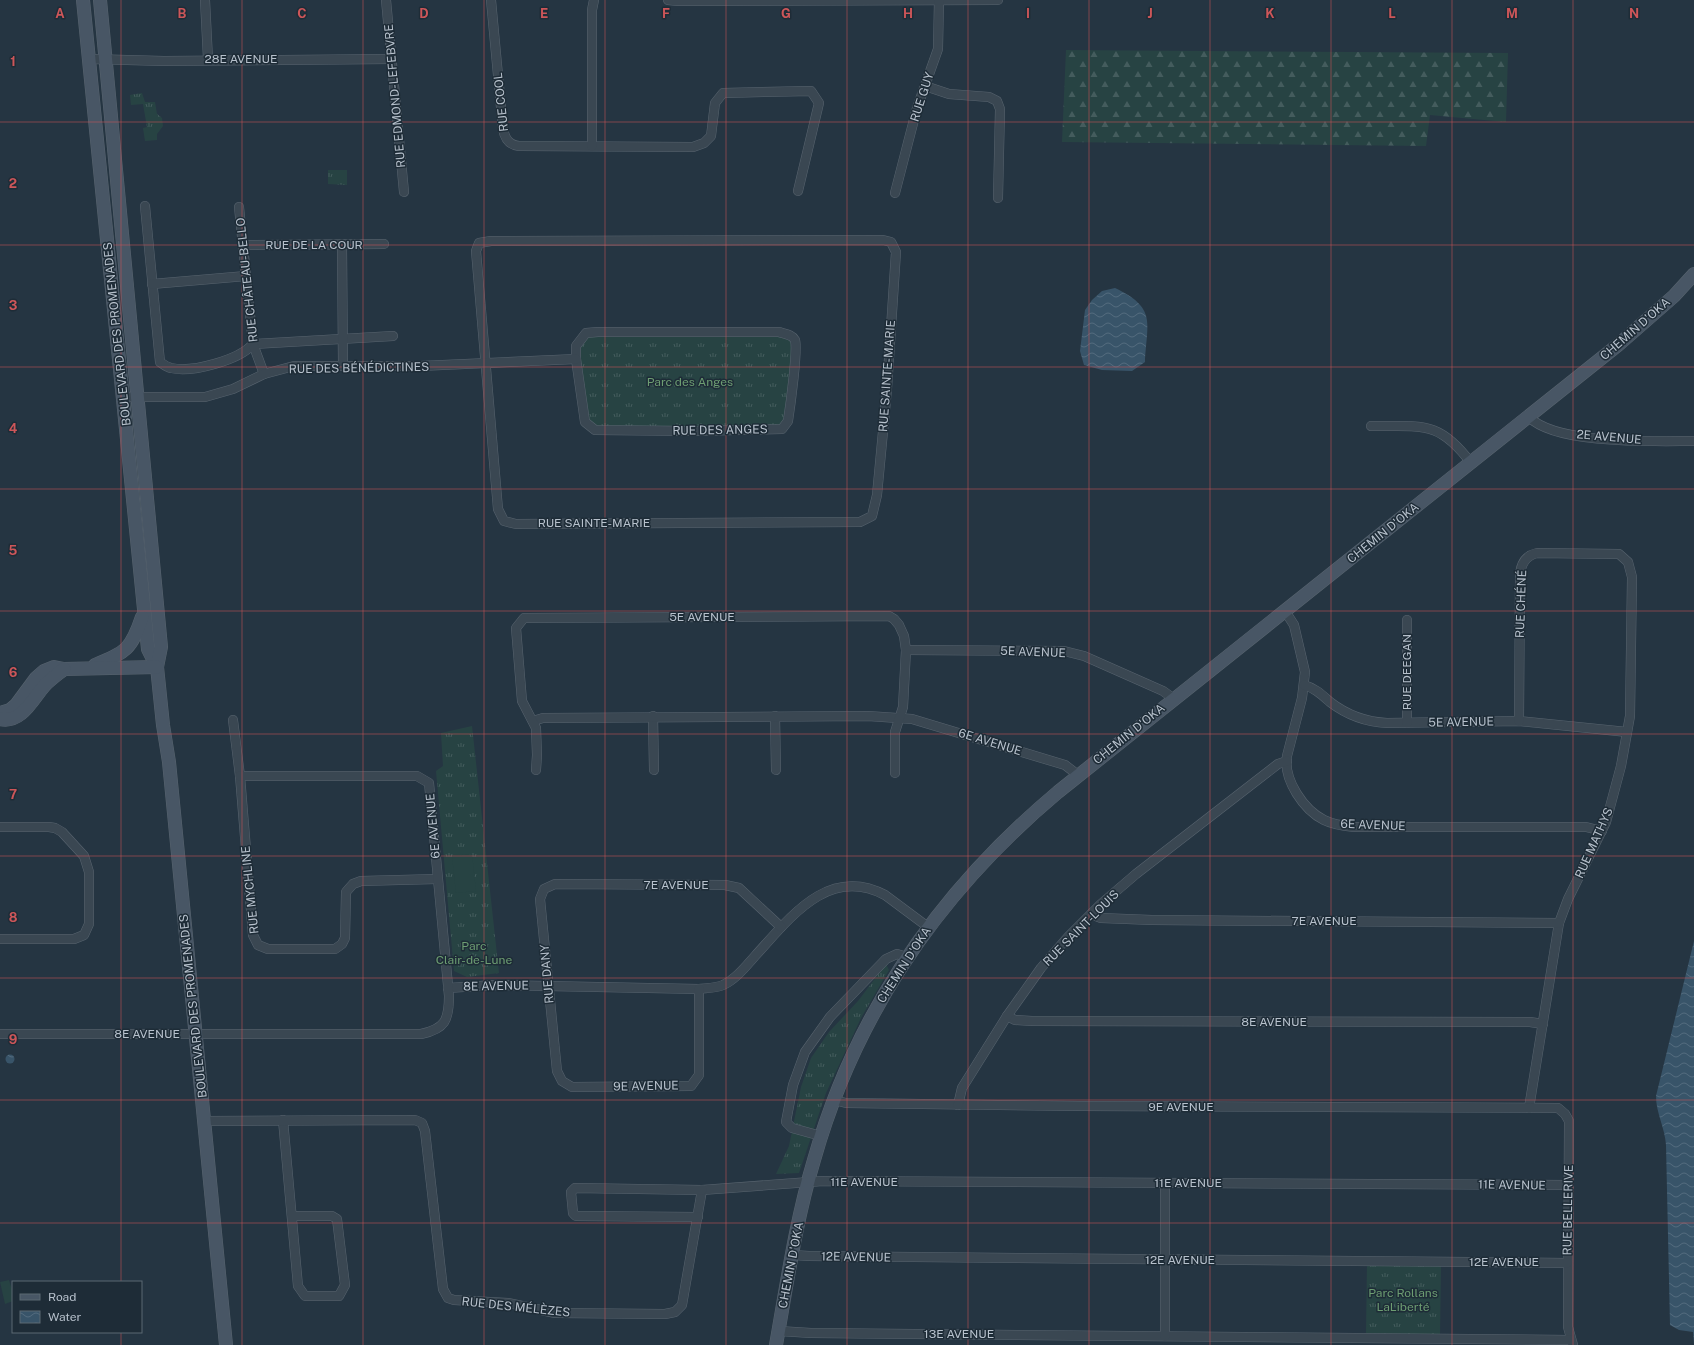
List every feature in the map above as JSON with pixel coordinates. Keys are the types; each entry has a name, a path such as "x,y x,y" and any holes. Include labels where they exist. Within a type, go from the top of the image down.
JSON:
{"street":[{"name":"BOULEVARD DES PROMENADES","path":"83,0 161,647 157,667 162,725 169,762 226,1345"},
{"name":"BOULEVARD DES PROMENADES","path":"100,0 106,60 144,611 148,649 157,667"},
{"path":"205,0 208,59"},
{"name":"RUE EDMOND-LEFEBVRE","path":"386,0 404,192"},
{"name":"RUE COOL","path":"491,0 503,124 507,141 519,146 592,146"},
{"path":"594,0 592,10 592,146 693,147 704,142 711,136 715,103 723,93 811,91 819,102 798,191"},
{"path":"668,0 998,0"},
{"name":"RUE GUY","path":"894,193 917,108 938,49 939,0"},
{"name":"28E AVENUE","path":"90,59 164,61 208,59 392,58"},
{"path":"925,86 949,94 989,97 997,101 1000,109 998,198"},
{"path":"145,206 152,284 158,328 159,355 160,362 166,366 184,369 212,365 242,354 253,344 393,336"},
{"name":"RUE CHÂTEAU-BELLO","path":"239,207 253,344 264,374"},
{"name":"RUE SAINTE-MARIE","path":"883,240 891,242 896,252 877,496 872,516 860,522 516,524 504,521 498,509 486,364 476,251 479,243 491,241 883,240"},
{"path":"342,244 344,339 343,365"},
{"name":"RUE DE LA COUR","path":"243,245 384,244"},
{"name":"CHEMIN D'OKA","path":"776,1345 808,1182 821,1136 834,1100 865,1030 907,957 928,927 962,885 1009,835 1078,775 1635,331 1674,296 1694,274"},
{"path":"152,284 246,276"},
{"name":"RUE DES ANGES","path":"779,332 790,335 795,340 796,352 788,421 782,429 691,431 595,430 585,422 576,359 576,346 586,333 779,332"},
{"name":"RUE DES BÉNÉDICTINES","path":"130,397 193,398 209,396 233,389 264,374 294,366 420,366 576,359"},
{"name":"2E AVENUE","path":"1529,417 1535,423 1546,428 1592,438 1652,441 1694,441"},
{"path":"1371,426 1422,427 1436,430 1449,438 1471,463"},
{"name":"RUE CHÉNÉ","path":"1519,721 1520,572 1523,563 1529,556 1537,552 1619,554"},
{"name":"RUE MATHYS","path":"1529,1108 1559,922 1568,899 1602,831 1618,783 1627,732 1630,704 1632,576 1628,562 1619,554"},
{"path":"87,668 117,656 130,646 137,634 144,611"},
{"name":"6E AVENUE","path":"1285,611 1291,619 1295,629 1304,664 1304,685 1287,761 1291,780 1304,803 1320,818 1339,825 1354,827 1586,826 1602,831"},
{"name":"5E AVENUE","path":"533,721 522,702 516,628 524,618 889,616 894,618 899,624 904,636 906,650 903,707 899,717"},
{"name":"RUE DEEGAN","path":"1407,620 1407,723"},
{"name":"5E AVENUE","path":"906,650 1064,651 1084,656 1156,688 1174,699"},
{"path":"0,713 10,710 16,705 36,678 44,670 54,667 64,669 157,667"},
{"path":"0,719 9,720 22,713 45,684 64,669"},
{"name":"5E AVENUE","path":"1304,685 1313,689 1336,706 1357,718 1378,723 1519,721 1627,732"},
{"path":"653,716 654,770"},
{"name":"6E AVENUE","path":"533,721 543,718 653,716 912,718 1065,765 1078,775"},
{"path":"775,716 776,770"},
{"path":"895,773 895,732 899,717"},
{"name":"RUE MYCHLINE","path":"233,720 240,776 243,828 253,935 258,945 268,949 335,949 342,944 345,938 346,892 353,884 361,881 438,878"},
{"path":"533,721 536,728 536,770"},
{"name":"RUE SAINT-LOUIS","path":"958,1105 962,1088 1007,1016 1041,968 1092,913 1136,874 1278,764 1287,761"},
{"name":"6E AVENUE","path":"240,776 417,776 429,783 448,988"},
{"path":"0,827 49,827 62,832 84,856 89,872 89,924 84,935 74,939 0,939"},
{"name":"7E AVENUE","path":"555,884 725,885 739,888 781,927"},
{"name":"RUE DANY","path":"555,884 544,889 540,899 557,1071"},
{"name":"8E AVENUE","path":"0,1034 421,1034 434,1032 442,1025 448,1016 448,988 485,985 699,989 723,985 738,974 800,908 822,893 837,887 866,886 885,895 928,927"},
{"name":"7E AVENUE","path":"1092,913 1098,918 1152,920 1559,922"},
{"path":"821,1136 792,1128 786,1122 793,1085 805,1052 816,1035 843,1002 886,959 896,954 907,957"},
{"name":"9E AVENUE","path":"557,1071 562,1081 572,1087 691,1086 699,1075 699,989"},
{"name":"8E AVENUE","path":"1007,1016 1015,1020 1032,1022 1508,1022 1543,1024"},
{"name":"9E AVENUE","path":"834,1100 846,1103 958,1105 1529,1108"},
{"name":"RUE BELLERIVE","path":"1529,1108 1558,1108 1568,1118 1568,1327 1572,1343"},
{"path":"283,1120 298,1286 305,1296 339,1296 345,1285 337,1219 332,1216 292,1216"},
{"name":"RUE DES MÉLÈZES","path":"204,1121 415,1120 422,1123 425,1131 442,1289 448,1298 454,1300 508,1303 555,1313 665,1314 675,1312 682,1305 702,1190"},
{"path":"698,1217 576,1216 573,1213 572,1192 575,1188 702,1190 808,1182"},
{"name":"11E AVENUE","path":"808,1182 1568,1185"},
{"path":"1165,1183 1165,1336"},
{"name":"12E AVENUE","path":"793,1255 1567,1263"},
{"name":"13E AVENUE","path":"779,1331 810,1333 1165,1336 1572,1343"}],"green space":[{"path":"1066,50 1508,53 1506,122 1430,115 1426,146 1062,142"},
{"path":"142,93 145,102 155,102 157,114 162,118 163,126 157,134 157,140 145,141 143,128 147,127 143,104 131,105 130,95"},
{"path":"328,170 347,170 347,185 328,184"},
{"name":"Parc des Anges","path":"779,332 795,340 791,401 782,429 595,430 585,422 576,346 586,333"},
{"name":"Parc Clair-de-Lune","path":"472,726 499,973 467,977 454,971 436,771 443,766 441,733"},
{"path":"472,854 476,891 456,893 452,856"},
{"path":"886,964 889,970 861,1018 826,1093 799,1173 776,1174 789,1146 801,1087 811,1058 829,1032 858,1001"},
{"name":"Parc Rollans LaLiberté","path":"1367,1265 1441,1266 1440,1335 1366,1334"},
{"path":"9,1280 12,1290 12,1301 5,1304 0,1282"}],"water":[{"path":"1115,288 1138,302 1146,318 1145,362 1132,371 1102,370 1084,365 1080,351 1085,310 1092,300 1102,291"},
{"path":"1694,941 1694,1344 1693,1332 1679,1330 1670,1325 1666,1145 1657,1108 1656,1096"},
{"path":"10,1054 15,1059 10,1064 5,1059"}]}
